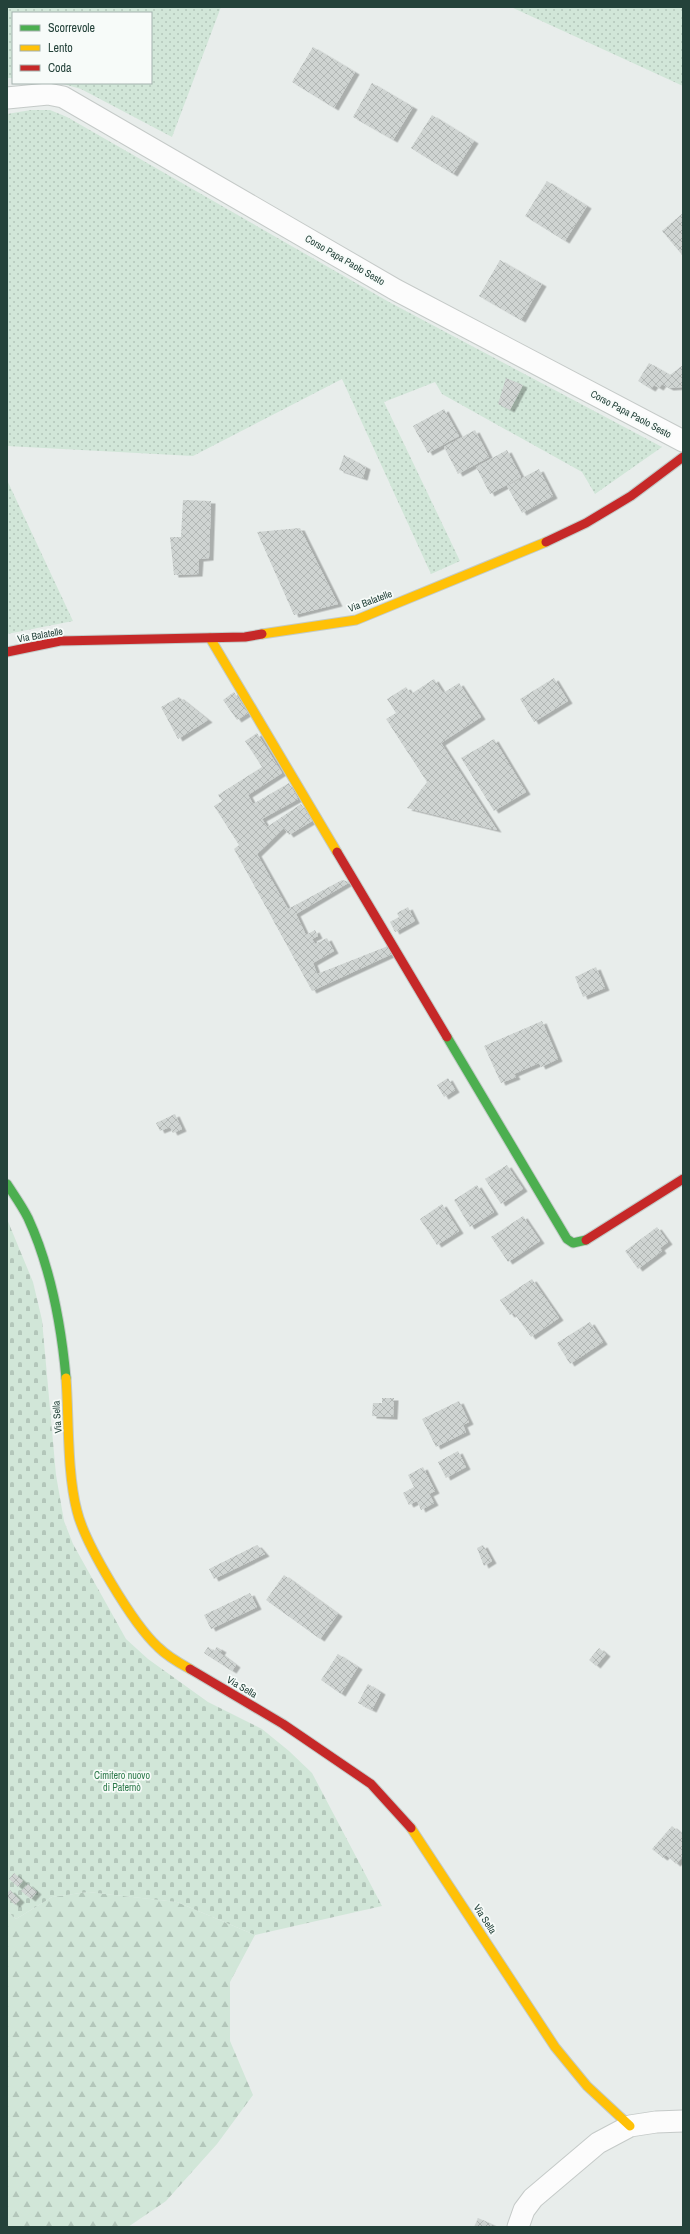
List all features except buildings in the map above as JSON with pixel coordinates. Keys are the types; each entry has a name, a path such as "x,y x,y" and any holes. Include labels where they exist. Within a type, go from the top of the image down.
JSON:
{"street":[{"name":"Corso Papa Paolo Sesto","path":"7,98 48,94 63,97 396,290 683,441"},
{"name":"Via Balatelle","path":"7,652 60,641 245,637 356,620 533,549 586,523 631,496 683,456"},
{"path":"210,638 567,1239 573,1243 587,1240 683,1179"},
{"name":"Via Sella","path":"7,1184 27,1216 48,1273 57,1304 63,1348 73,1489 78,1512 97,1557 127,1608 142,1629 158,1647 178,1662 283,1724 371,1784 392,1805 419,1838 555,2047 587,2086 630,2126"},
{"path":"518,2227 524,2210 533,2198 598,2143 630,2126 656,2122 683,2121"}],"green space":[{"path":"7,7 221,7 172,137 81,89 64,84 152,84 152,12 12,12 12,78 7,78"},
{"path":"511,7 683,7 683,86"},
{"path":"31,110 50,110 67,117 389,302 662,447 595,494 582,472 442,394 435,382 384,402 460,561 431,574 342,379 193,456 7,446 7,114"},
{"path":"7,480 73,621 7,634"},
{"name":"Cimitero nuovo di Paternò","path":"7,1219 33,1282 42,1320 56,1475 64,1521 73,1544 126,1639 148,1659 208,1702 262,1729 289,1751 312,1773 382,1906 255,1935 177,1902 88,1892 52,1897 16,1919 7,1911"},
{"path":"88,1892 177,1902 255,1935 230,1982 230,2041 253,2095 217,2144 166,2201 128,2227 7,2227 7,1911 16,1919 52,1897"}],"traffic: fast":[{"path":"447,1037 567,1239 573,1243 586,1240"},
{"path":"7,1184 28,1218 43,1256 58,1316 66,1378"}],"traffic: slow":[{"path":"262,634 356,620 546,542"},
{"path":"210,638 337,852"},
{"path":"66,1378 71,1480 77,1511 82,1525 111,1583 136,1621 162,1650 173,1659 190,1669"},
{"path":"411,1828 555,2047 587,2086 630,2126"}],"traffic: jam":[{"path":"546,542 586,523 631,496 683,457"},
{"path":"7,652 60,641 245,637 262,634"},
{"path":"337,852 447,1037"},
{"path":"586,1240 683,1179"},
{"path":"190,1669 283,1724 371,1784 411,1828"}]}
